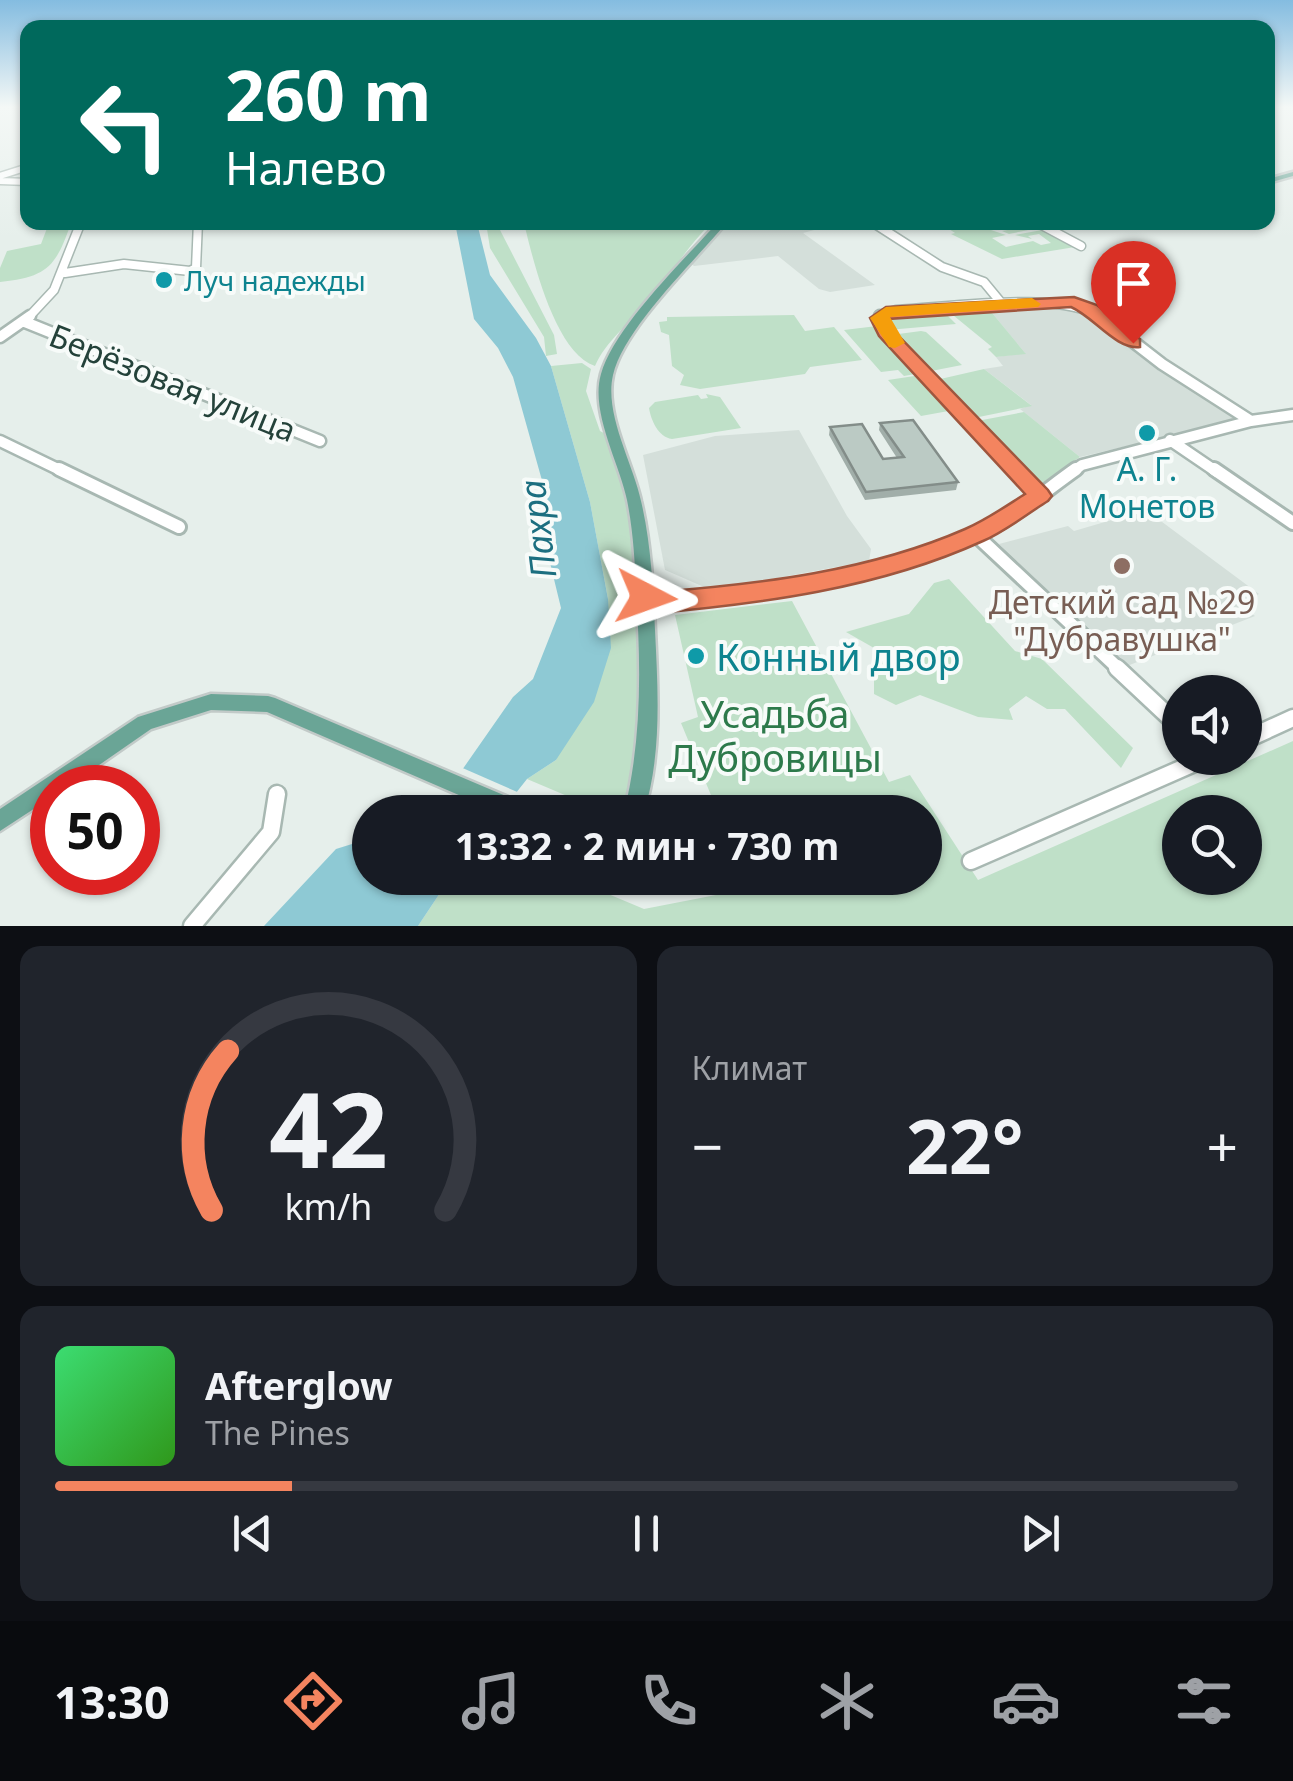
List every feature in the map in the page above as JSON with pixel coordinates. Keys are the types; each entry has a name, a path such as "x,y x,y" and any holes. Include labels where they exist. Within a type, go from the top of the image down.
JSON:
{"main road":[{"path":"639,795 645,734 646,603 635,504 605,393 607,372 641,320 716,230"},
{"path":"0,820 145,723 211,702 268,704 481,795"}],"street":[{"path":"0,336 26,322 60,285 78,230"},
{"path":"65,273 124,264 188,272 196,268 198,230"},
{"path":"884,230 942,267 984,282 1003,305"},
{"path":"1051,230 1081,246"},
{"path":"1040,496 885,332 879,318 896,310 1062,302 1083,305 1162,364 1251,421"},
{"name":"Берёзовая улица","path":"26,322 320,441"},
{"path":"646,603 766,592 836,580 912,559 976,534 1040,496 1082,464 1251,421 1293,415"},
{"path":"1170,440 1293,523"},
{"path":"0,441 179,527"},
{"path":"976,534 1162,710"},
{"path":"1262,732 1293,718"},
{"path":"971,861 1167,775"},
{"path":"192,926 272,832 277,794"}],"shaded area":[{"path":"717,230 814,230 803,233 875,285 830,292 819,289 778,256 694,266 689,262"},
{"path":"1076,304 1242,419 1080,457 1020,409 1031,405 984,369 1003,366 996,357 1025,353 988,308"},
{"path":"799,430 847,516 871,549 869,561 711,590 665,570 643,455 715,436"},
{"name":"Детский сад №29 \"Дубравушка\"","path":"1146,510 1259,594 1238,603 1255,616 1127,666 999,544 1068,526 1074,531"}],"green space":[{"path":"46,230 68,230 48,267 29,277 0,282 0,268 7,251 41,244"},
{"path":"487,230 500,230 554,335 557,354 546,356 544,337 490,248"},
{"path":"526,230 705,230 611,341 595,366 568,343 540,281"},
{"path":"950,230 991,230 1006,235 992,238 1006,247 1033,241 1041,245 1051,243 1039,234 1028,236 1032,239 1015,235 1042,230 1075,247 1002,259 951,234 955,233"},
{"path":"988,308 1026,354 996,357 988,349 992,347 948,311"},
{"path":"943,311 956,324 888,330 883,316"},
{"path":"794,315 805,331 834,327 862,360 810,367 805,374 700,389 680,385 684,375 672,366 669,335 661,332 659,322 667,321 667,317"},
{"path":"877,326 921,373 904,376 898,370 881,372 844,330"},
{"path":"921,331 962,365 926,372 891,335"},
{"path":"582,363 591,369 586,391 600,431 617,440 646,603 638,795 565,795 527,779 556,760 608,599 590,502 551,366"},
{"path":"984,369 1032,406 974,418 936,380"},
{"path":"921,375 954,410 921,416 888,380"},
{"path":"706,394 720,397 741,428 672,439 663,435 651,418 649,408 655,402 698,395 708,398"},
{"path":"1024,412 1080,457 1039,485 977,421"},
{"path":"949,579 1015,651 1042,659 1133,748 1121,768 1065,709 1047,709 1026,696 1009,709 1013,720 978,717 920,695 896,705 874,694 874,648 846,632 909,614 934,583"},
{"name":"Усадьба Дубровицы","path":"792,601 889,782 910,775 923,795 711,795 681,723 698,717 675,615"},
{"name":"Усадьба Дубровицы","path":"1293,741 1293,926 418,926 439,895 611,895 644,909 716,895 942,895 942,824 978,880 1162,799 1162,895 1262,895 1262,795 1171,795 1216,775 1262,775 1262,755"}],"water":[{"path":"456,230 479,230 490,275 536,338 551,366 590,502 608,599 611,648 594,702 556,760 527,779 514,795 445,795 513,697 533,679 561,608 544,538 550,509 513,377 498,348 474,319"},
{"path":"352,844 352,895 439,895 418,926 264,926 336,849"}],"pier":[{"path":"458,766 522,794 521,795 439,795"}],"building":[{"path":"913,420 958,482 866,492 830,427 862,424 883,459 904,457 880,423"}],"slow traffic":[{"path":"895,343 879,318 886,312 1032,304"}],"place":[{"name":"Луч надежды","path":"164,280"},
{"name":"А. Г. Монетов","path":"1147,433"},
{"name":"Детский сад №29 \"Дубравушка\"","path":"1122,566"},
{"name":"Конный двор","path":"696,656"}],"route":[{"path":"646,597 646,603 741,595 836,580 932,552 976,534 1040,496 885,332 880,315 896,310 1074,302 1090,309 1133,343"}],"water label":[{"name":"Пахра","path":"537,529"}]}
